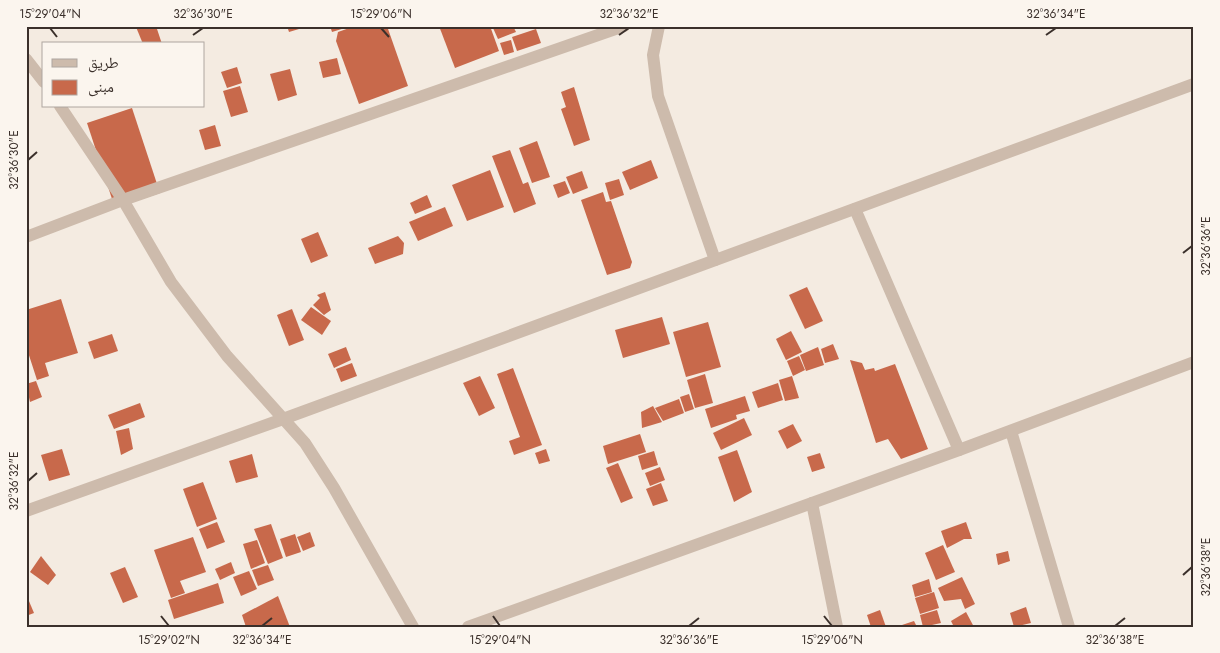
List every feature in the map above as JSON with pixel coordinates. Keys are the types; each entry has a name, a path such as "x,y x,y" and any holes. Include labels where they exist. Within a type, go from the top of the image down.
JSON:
{"street":[{"path":"26,237 123,200 624,26"},
{"path":"659,26 653,55 658,96 715,260"},
{"path":"26,60 42,80"},
{"path":"26,511 283,419 1194,84"},
{"path":"61,108 123,200 171,282 227,356 305,443 334,488 413,627"},
{"path":"854,209 960,450"},
{"path":"468,627 960,450 1194,362"},
{"path":"1011,431 1069,627"},
{"path":"812,503 837,627"}],"building":[{"path":"156,26 161,42 142,42 136,27"},
{"path":"287,26 309,26 289,32"},
{"path":"330,26 345,26 345,28 332,32"},
{"path":"355,26 387,26 408,86 359,104 336,41 338,32"},
{"path":"439,26 490,26 499,51 455,68"},
{"path":"497,26 513,26 516,32 498,39 493,28"},
{"path":"536,29 541,43 517,51 512,37"},
{"path":"511,40 514,52 504,55 500,43"},
{"path":"337,58 341,74 323,78 319,62"},
{"path":"237,67 242,83 227,88 221,72"},
{"path":"290,69 297,95 278,101 270,74"},
{"path":"240,86 248,112 231,117 223,91"},
{"path":"574,87 590,140 574,146 561,109 566,107 561,92"},
{"path":"132,108 160,193 115,208 87,123"},
{"path":"215,125 221,146 205,150 199,130"},
{"path":"537,141 550,177 532,183 519,148"},
{"path":"510,150 523,184 528,182 536,204 514,213 492,156"},
{"path":"651,160 658,178 630,190 622,172"},
{"path":"490,170 504,207 467,221 452,185"},
{"path":"582,171 588,188 573,194 566,177"},
{"path":"619,179 624,195 610,200 605,183"},
{"path":"565,181 570,193 558,198 553,185"},
{"path":"603,192 606,202 611,201 632,262 630,268 607,275 581,200"},
{"path":"427,195 432,207 415,214 410,203"},
{"path":"445,207 453,226 418,241 409,222"},
{"path":"318,232 328,256 311,263 301,239"},
{"path":"398,236 404,243 403,254 375,264 368,248"},
{"path":"807,287 823,321 805,329 789,295"},
{"path":"325,292 331,310 324,315 313,305 320,298 317,295"},
{"path":"61,299 78,353 45,363 49,376 37,380 26,346 26,310"},
{"path":"311,307 331,321 322,335 301,320"},
{"path":"292,309 304,340 289,346 277,315"},
{"path":"662,317 670,344 623,358 615,330"},
{"path":"708,322 721,367 686,377 673,332"},
{"path":"791,331 802,352 786,360 776,339"},
{"path":"112,334 118,351 94,359 88,342"},
{"path":"833,344 839,359 825,363 821,349"},
{"path":"346,347 351,360 334,368 328,354"},
{"path":"818,347 824,365 806,371 800,355"},
{"path":"799,356 805,370 793,376 787,361"},
{"path":"850,360 862,363 865,370 874,368 875,371 895,364 928,449 901,459 888,439 876,443"},
{"path":"352,363 357,376 341,382 336,369"},
{"path":"513,368 542,445 514,455 509,441 520,437 497,374"},
{"path":"705,374 713,403 695,408 687,380"},
{"path":"480,376 495,408 479,416 463,383"},
{"path":"792,376 799,398 785,401 779,380"},
{"path":"36,381 42,397 30,402 26,384"},
{"path":"778,383 783,400 758,408 752,392"},
{"path":"689,394 694,409 685,412 680,397"},
{"path":"745,396 750,411 736,415 737,419 711,428 705,409"},
{"path":"679,399 684,413 663,421 655,408"},
{"path":"140,403 145,417 114,429 108,415"},
{"path":"653,406 662,422 642,428 641,412"},
{"path":"744,418 752,435 721,450 713,433"},
{"path":"793,424 802,441 787,449 778,431"},
{"path":"129,428 133,449 121,455 116,431"},
{"path":"640,434 646,452 608,464 603,446"},
{"path":"62,449 70,475 49,481 41,455"},
{"path":"546,449 550,461 539,464 535,453"},
{"path":"737,450 752,492 734,502 718,457"},
{"path":"654,451 658,465 642,470 638,456"},
{"path":"820,453 825,468 812,472 807,457"},
{"path":"252,454 258,477 236,483 229,461"},
{"path":"618,463 633,498 621,503 606,468"},
{"path":"660,467 665,480 650,486 645,473"},
{"path":"203,482 217,519 197,527 183,489"},
{"path":"661,483 668,501 653,506 646,489"},
{"path":"217,522 225,542 207,549 199,529"},
{"path":"966,522 972,539 964,539 947,548 941,531"},
{"path":"271,524 283,558 268,564 254,529"},
{"path":"310,532 315,546 303,551 297,537"},
{"path":"295,534 301,552 286,557 280,539"},
{"path":"193,537 206,572 180,581 185,593 171,598 154,550"},
{"path":"257,540 265,563 251,569 243,544"},
{"path":"943,545 955,572 936,580 925,553"},
{"path":"1008,551 1010,561 998,565 996,554"},
{"path":"41,556 56,575 48,585 30,572"},
{"path":"231,562 235,573 220,580 215,569"},
{"path":"268,565 274,580 258,586 252,570"},
{"path":"125,567 138,597 123,603 110,573"},
{"path":"249,571 257,589 241,596 233,577"},
{"path":"962,577 975,604 965,609 961,599 944,601 938,588"},
{"path":"929,579 932,592 915,597 912,585"},
{"path":"218,583 224,603 174,619 168,600"},
{"path":"934,592 939,608 920,614 915,598"},
{"path":"26,594 34,613 26,616"},
{"path":"278,596 290,627 246,627 242,615"},
{"path":"1026,607 1031,623 1014,627 1010,613"},
{"path":"880,610 886,627 871,627 867,615"},
{"path":"937,610 941,623 923,627 920,615"},
{"path":"966,612 974,627 954,627 951,621"},
{"path":"914,621 917,627 899,627 899,626"}]}
